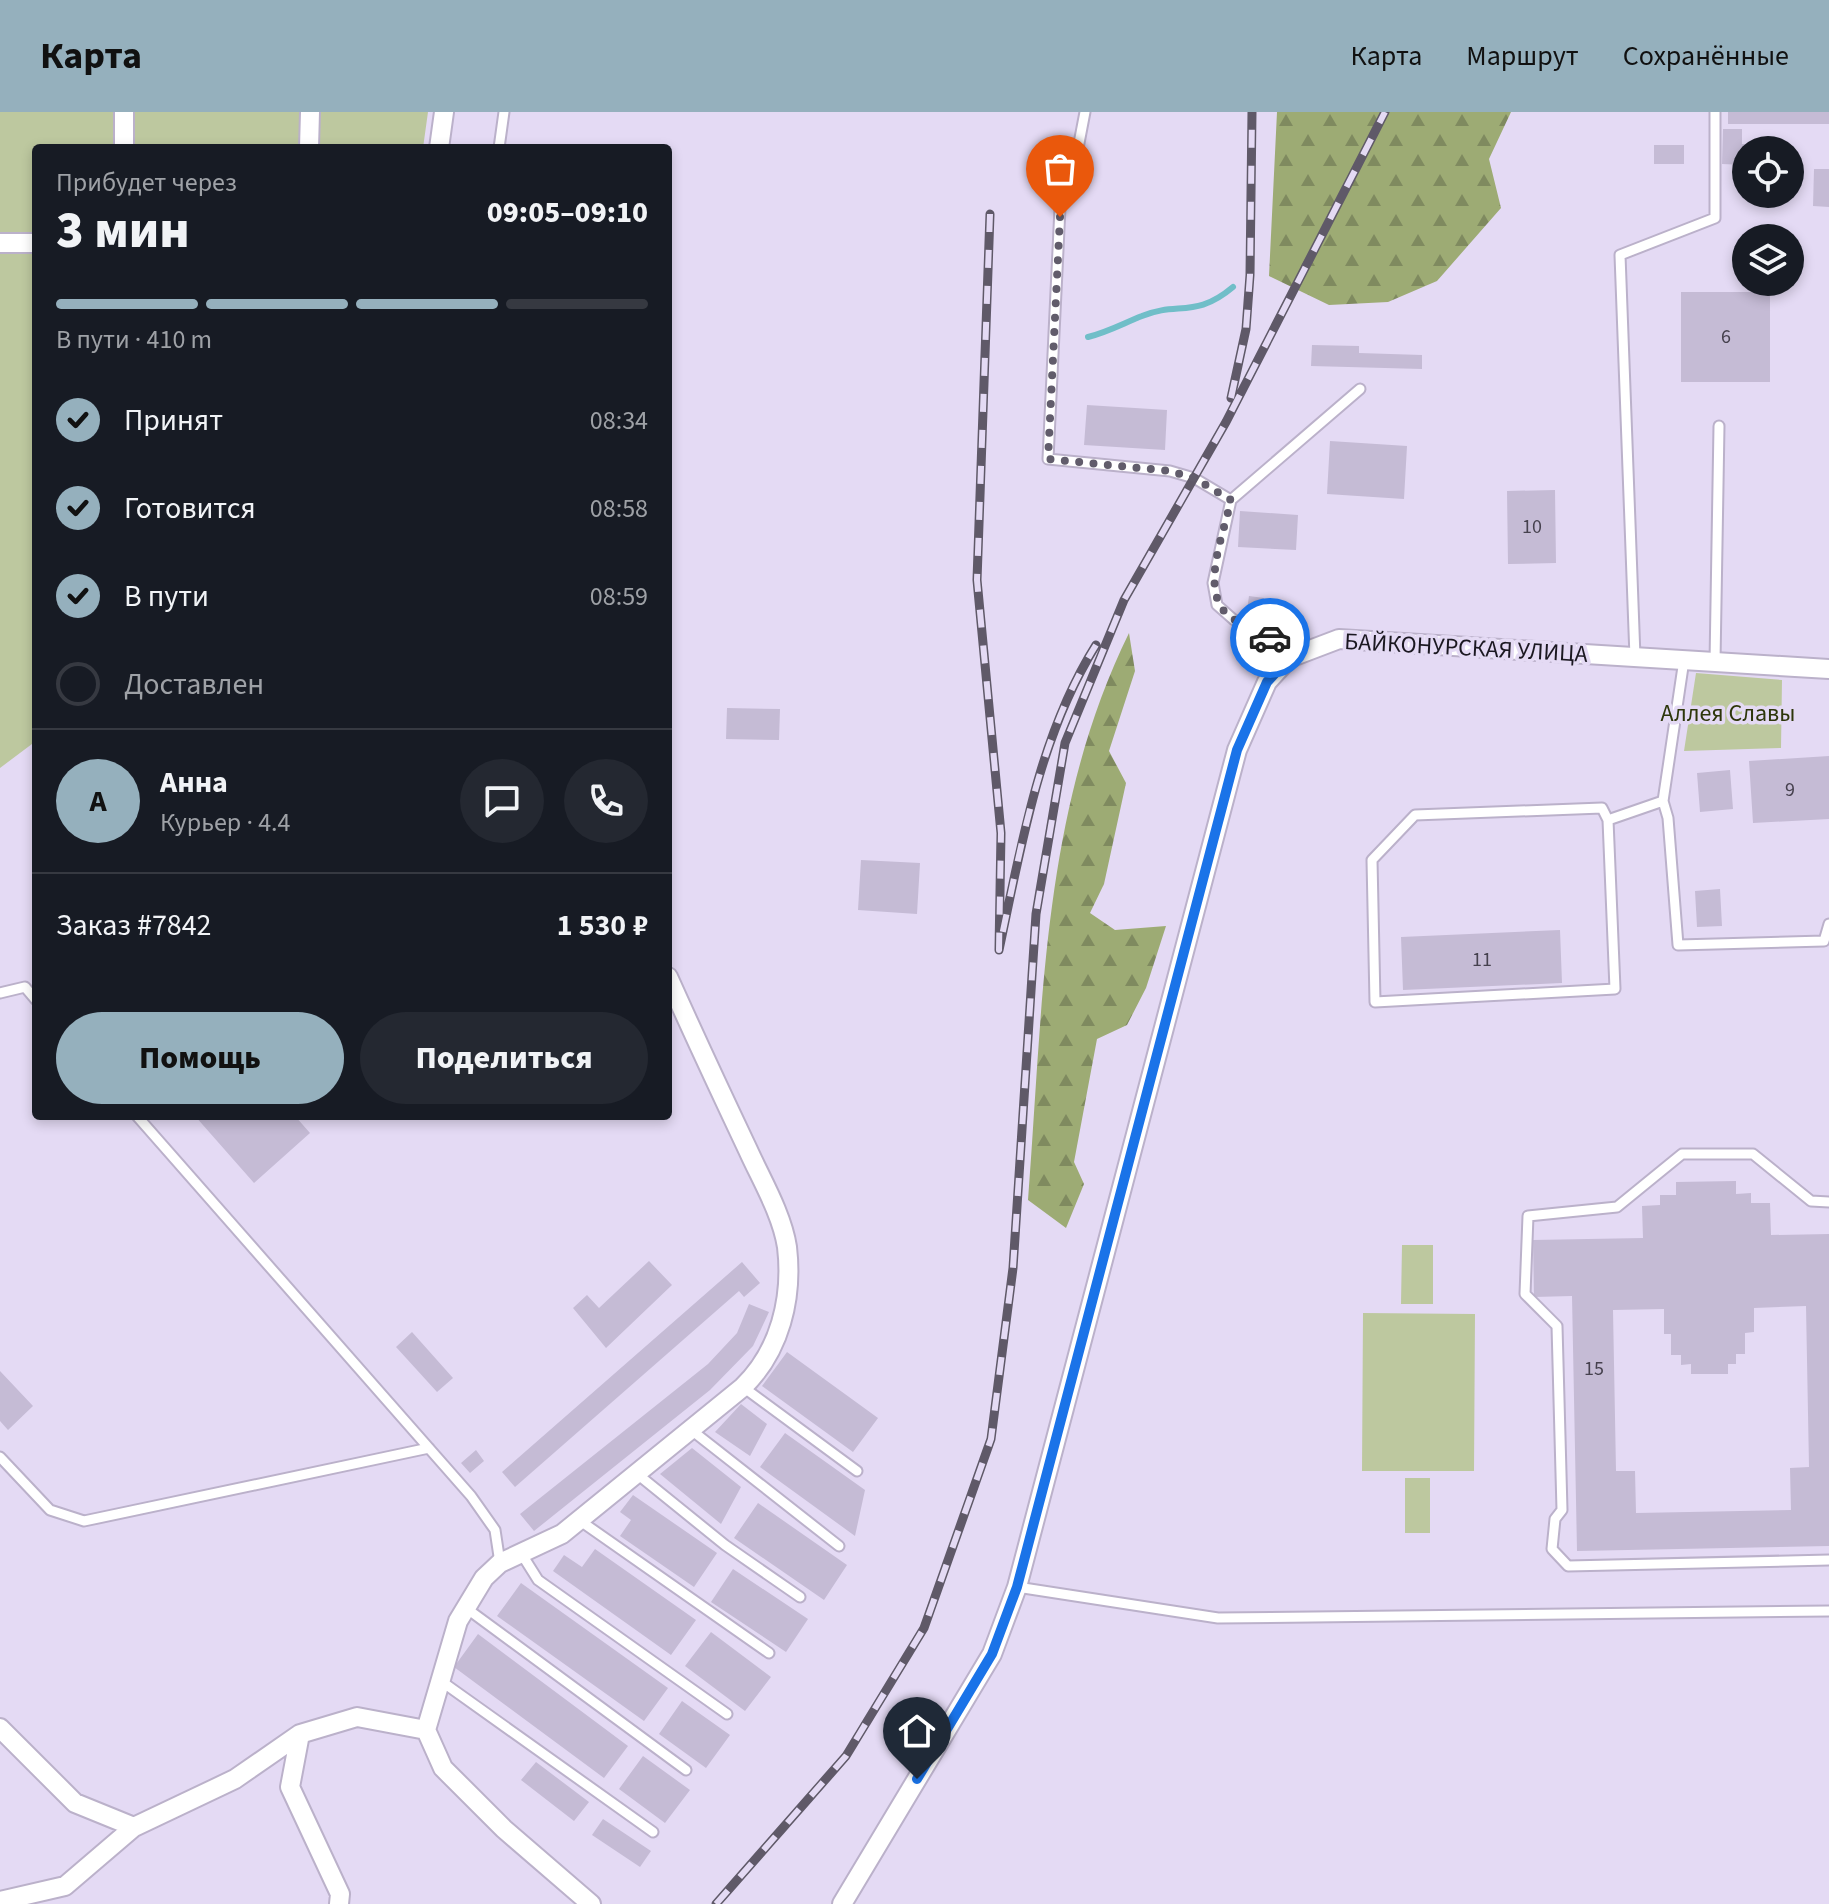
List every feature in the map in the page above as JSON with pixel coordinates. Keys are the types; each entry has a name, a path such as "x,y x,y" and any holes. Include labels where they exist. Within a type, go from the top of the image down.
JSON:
{"street":[{"path":"124,112 124,144"},
{"path":"309,144 310,112"},
{"path":"440,144 444,112"},
{"path":"0,243 32,243"},
{"name":"БАЙКОНУРСКАЯ УЛИЦА","path":"1289,658 1339,639 1395,639 1829,669"},
{"path":"842,1904 992,1654 1017,1587 1237,750 1267,682 1289,658"},
{"path":"591,1904 504,1829 443,1768 426,1730 458,1621 484,1578 500,1563 562,1534 743,1387 757,1374 779,1335 786,1297 787,1245 768,1194 672,986"},
{"path":"0,1901 65,1886 134,1827 235,1779 300,1734 357,1717 426,1730"},
{"path":"0,1728 75,1803 134,1827"},
{"path":"300,1734 290,1787 340,1894 339,1904"}],"lane":[{"path":"500,144 504,112"},
{"path":"1085,112 1075,164 1061,187 1048,459 1170,471 1194,478 1231,500"},
{"path":"1635,657 1620,255 1715,218 1715,112"},
{"path":"1289,658 1257,626 1234,620 1217,605 1213,583 1231,500 1360,389"},
{"path":"1715,662 1719,426"},
{"path":"1684,660 1663,801 1668,818 1678,945 1824,941 1829,924"},
{"path":"1608,820 1663,801"},
{"path":"1602,808 1608,820 1615,989 1375,1002 1372,860 1415,815 1602,808"},
{"path":"0,993 25,987 32,995"},
{"path":"141,1120 429,1448 495,1530 500,1563"},
{"path":"1829,1202 1811,1201 1753,1154 1682,1154 1617,1207 1528,1216 1525,1294 1557,1326 1562,1510 1555,1519 1552,1549 1568,1566 1829,1560"},
{"path":"743,1387 857,1471"},
{"path":"690,1429 839,1546"},
{"path":"0,1457 50,1510 84,1521 429,1448"},
{"path":"636,1473 725,1545 800,1597"},
{"path":"579,1520 769,1653"},
{"path":"521,1553 538,1580 727,1714"},
{"path":"1017,1587 1218,1618 1829,1611"},
{"path":"466,1608 686,1770"},
{"path":"440,1680 653,1832"}],"green space":[{"path":"0,112 428,112 424,144 32,144 32,744 0,768"},
{"path":"1277,112 1511,112 1489,159 1501,208 1437,281 1388,302 1329,305 1269,276"},
{"path":"1129,633 1135,671 1109,751 1126,783 1104,884 1090,913 1115,930 1166,926 1146,988 1127,1025 1097,1039 1074,1162 1084,1184 1066,1228 1028,1200 1044,982 1063,839 1079,769 1100,700"},
{"name":"Аллея Славы","path":"1696,673 1782,680 1781,748 1684,751"},
{"path":"1402,1245 1433,1245 1433,1304 1401,1304"},
{"path":"1363,1313 1475,1314 1474,1471 1362,1471"},
{"path":"1405,1478 1430,1478 1430,1533 1405,1533"}],"building":[{"path":"1728,112 1829,112 1829,124 1728,124"},
{"path":"1723,129 1742,129 1742,136 1732,136 1732,164 1722,164"},
{"path":"1654,145 1684,145 1684,164 1654,164"},
{"path":"1814,169 1829,169 1829,207 1813,206"},
{"path":"1681,292 1770,296 1770,382 1681,382"},
{"path":"1312,345 1359,346 1359,353 1422,355 1422,369 1311,366"},
{"path":"1087,405 1167,410 1165,450 1084,445"},
{"path":"1330,441 1407,446 1404,499 1327,494"},
{"path":"1555,490 1556,563 1508,564 1507,491"},
{"path":"1240,511 1298,515 1296,550 1238,547"},
{"path":"1249,596 1264,598 1262,619 1246,617"},
{"path":"727,708 780,709 779,740 726,739"},
{"path":"1829,756 1829,819 1753,823 1749,761"},
{"path":"1730,770 1733,809 1700,812 1697,773"},
{"path":"861,860 920,863 917,914 858,910"},
{"path":"1720,889 1722,926 1697,927 1695,891"},
{"path":"1560,930 1562,983 1403,990 1401,937"},
{"path":"199,1120 299,1120 310,1133 254,1183"},
{"path":"1736,1181 1736,1194 1751,1193 1751,1203 1770,1203 1771,1235 1829,1234 1829,1546 1577,1551 1572,1296 1534,1297 1533,1240 1643,1238 1642,1206 1660,1205 1660,1195 1676,1195 1676,1182","holes":["1806,1306 1809,1467 1790,1468 1791,1510 1636,1513 1635,1471 1616,1471 1613,1310 1664,1309 1664,1334 1671,1334 1671,1355 1681,1355 1681,1365 1691,1364 1691,1374 1728,1374 1728,1364 1736,1364 1736,1354 1745,1354 1745,1333 1754,1332 1754,1308"]},
{"path":"649,1261 672,1285 606,1348 573,1308 587,1295 599,1308"},
{"path":"742,1262 760,1283 744,1297 739,1291 515,1487 502,1472"},
{"path":"749,1304 769,1312 753,1346 710,1390 534,1531 520,1514 708,1364 737,1333"},
{"path":"412,1332 453,1378 437,1392 396,1347"},
{"path":"787,1352 878,1418 853,1452 762,1386"},
{"path":"0,1371 33,1406 8,1430 0,1421"},
{"path":"741,1404 767,1424 750,1456 715,1432"},
{"path":"785,1433 865,1490 855,1536 760,1467"},
{"path":"692,1448 741,1487 721,1524 660,1474"},
{"path":"476,1450 484,1461 470,1473 461,1463"},
{"path":"633,1495 717,1553 694,1587 620,1536 631,1520 620,1512"},
{"path":"758,1503 847,1565 824,1600 734,1538"},
{"path":"595,1549 696,1620 671,1655 553,1571 564,1555 582,1567"},
{"path":"733,1569 808,1619 786,1652 711,1602"},
{"path":"521,1583 668,1688 644,1721 497,1616"},
{"path":"711,1632 771,1677 745,1711 685,1666"},
{"path":"478,1634 628,1746 604,1778 454,1667"},
{"path":"682,1701 730,1735 706,1768 659,1734"},
{"path":"643,1756 690,1790 665,1823 619,1789"},
{"path":"536,1762 589,1802 574,1821 521,1780"},
{"path":"603,1819 651,1851 640,1867 592,1835"}],"waterway":[{"path":"1088,337 1155,312 1208,303 1233,287"}],"railway":[{"path":"1231,398 1246,329 1250,275 1252,112"},
{"path":"716,1904 846,1756 924,1628 991,1439 1013,1268 1036,914 1065,743 1124,600 1226,422 1385,112"},
{"path":"990,214 977,580 1001,833 999,950 1024,832 1046,754 1076,680 1096,645"}],"way so far":[{"path":"1060,217 1048,459 1170,471 1194,478 1231,500 1213,583 1217,605 1234,620 1257,626 1270,638"}],"route":[{"path":"917,1779 992,1654 1017,1587 1237,750 1267,682 1289,658 1270,638"}]}
